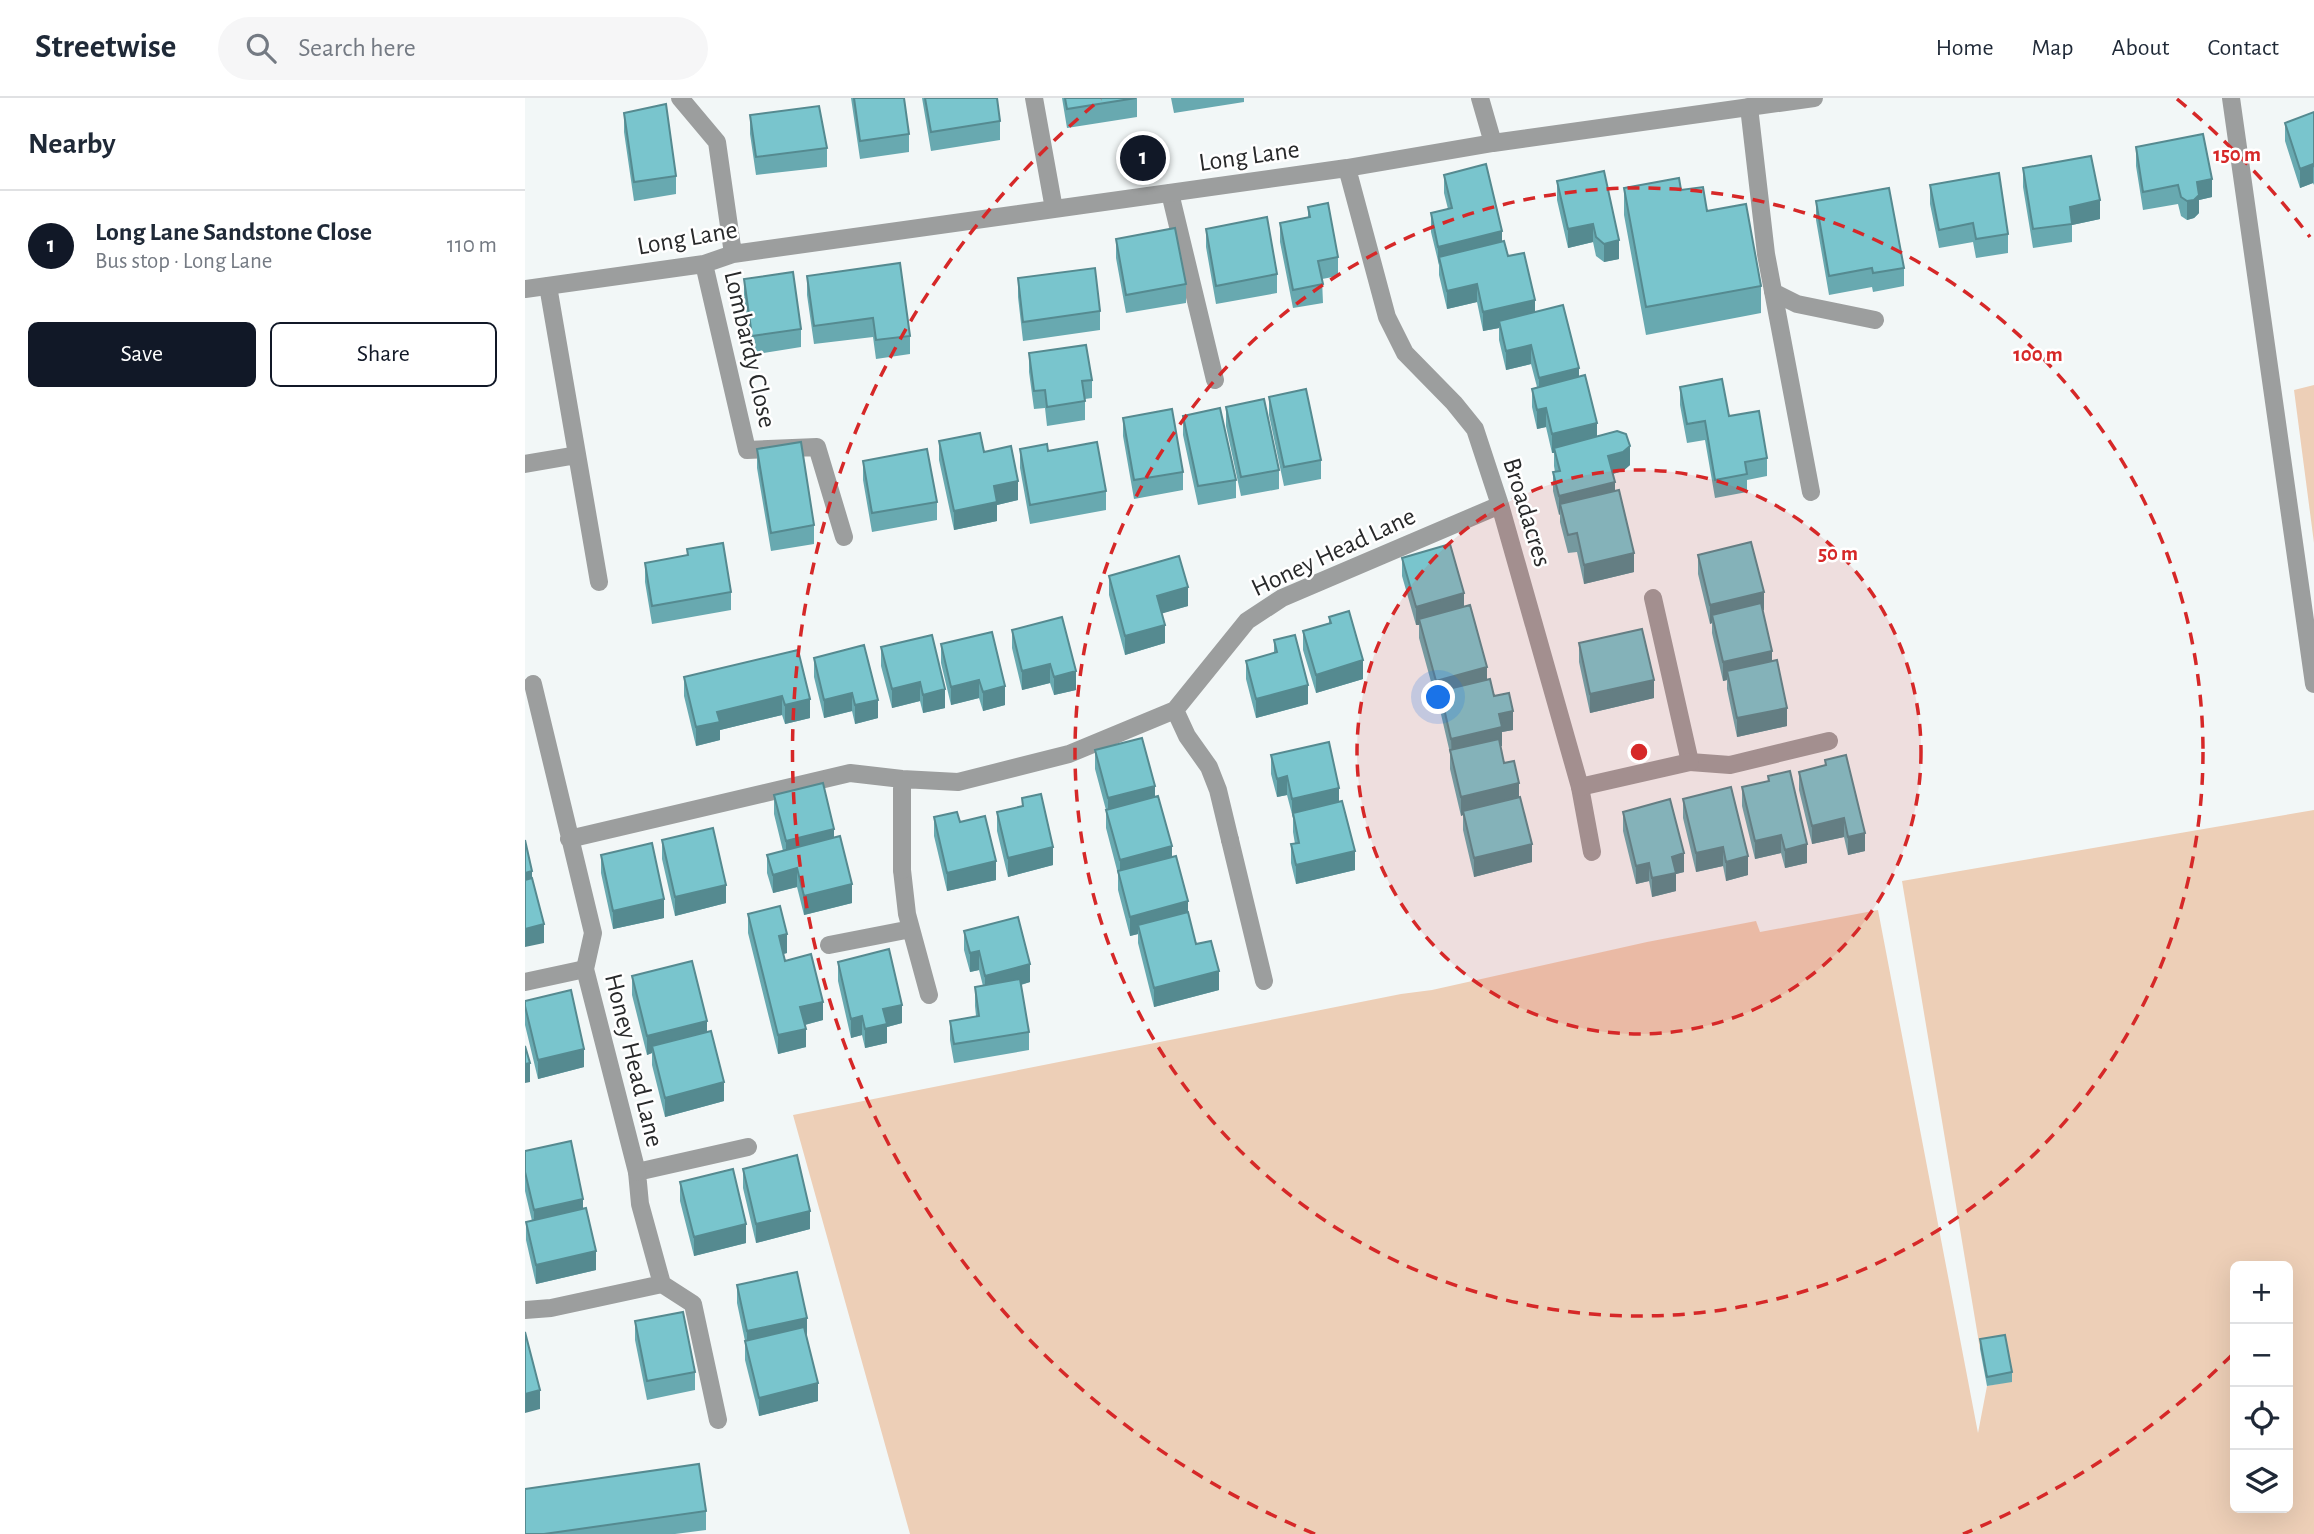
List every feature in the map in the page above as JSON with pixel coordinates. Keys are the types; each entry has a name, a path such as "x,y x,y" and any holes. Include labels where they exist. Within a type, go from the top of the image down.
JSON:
{"street":[{"path":"680,98 717,142 733,254"},
{"path":"1034,98 1055,209"},
{"path":"1480,98 1493,143"},
{"name":"Long Lane","path":"525,289 705,264 733,254 1347,168 1493,143 1814,98"},
{"path":"2231,98 2314,684"},
{"path":"1749,107 1766,254 1811,492"},
{"name":"Broadacres","path":"1347,168 1387,317 1405,353 1454,403 1475,429 1500,505 1580,788 1592,852"},
{"path":"1170,193 1215,380"},
{"name":"Lombardy Close","path":"705,264 747,450 817,447 844,537"},
{"path":"548,286 600,582"},
{"path":"1773,292 1797,304 1875,320"},
{"path":"525,464 577,455"},
{"name":"Honey Head Lane","path":"569,839 850,773 958,782 1069,754 1175,710 1247,621 1282,598 1500,505"},
{"path":"1653,598 1690,762"},
{"name":"Honey Head Lane","path":"533,684 593,933 585,968 637,1172 640,1204 662,1284"},
{"path":"1175,710 1187,736 1209,767 1218,790 1263,981"},
{"path":"1580,788 1690,762 1730,765 1829,741"},
{"path":"902,779 902,870 907,914 929,995"},
{"path":"829,945 911,929"},
{"path":"525,982 585,968"},
{"path":"637,1172 748,1147"},
{"path":"525,1310 551,1308 662,1284 693,1304 718,1420"}],"shaded area":[{"path":"2314,385 2314,543 2294,390"},
{"path":"2314,810 2314,1534 910,1534 793,1115 1432,990 1647,942 1756,921 1760,932 1878,910 1978,1433 1987,1386 2012,1381 2005,1345 1980,1349 1902,881"}],"building":[{"path":"854,98 904,98 909,134 860,141"},
{"path":"925,98 997,98 1000,121 931,132"},
{"path":"1065,98 1136,98 1067,109"},
{"path":"666,104 676,176 634,182 624,113"},
{"path":"819,106 827,148 756,157 750,115"},
{"path":"2314,112 2314,167 2313,164 2300,169 2285,123"},
{"path":"2203,134 2212,179 2197,182 2199,195 2194,200 2187,201 2181,197 2178,185 2143,192 2136,147"},
{"path":"2091,156 2100,200 2070,207 2072,224 2033,229 2023,168"},
{"path":"1486,164 1502,231 1438,247 1431,213 1452,208 1444,175"},
{"path":"1604,171 1619,240 1604,244 1596,237 1593,224 1568,229 1557,181"},
{"path":"1999,173 2008,234 1976,239 1973,223 1939,230 1930,185"},
{"path":"1679,178 1681,190 1703,187 1707,211 1746,204 1761,286 1646,307 1624,188"},
{"path":"1889,188 1904,268 1873,273 1872,268 1829,276 1816,201"},
{"path":"1328,203 1338,257 1318,261 1323,284 1293,290 1280,223 1310,217 1308,207"},
{"path":"1267,217 1277,274 1216,286 1206,229"},
{"path":"1175,228 1186,284 1126,295 1116,239"},
{"path":"1504,241 1508,256 1524,253 1535,300 1483,312 1477,284 1447,291 1439,257"},
{"path":"900,263 910,336 876,340 873,318 814,326 807,276"},
{"path":"1095,268 1100,311 1023,322 1018,278"},
{"path":"793,272 801,329 752,336 744,279"},
{"path":"1563,305 1579,368 1539,378 1531,345 1506,351 1499,321"},
{"path":"1086,345 1092,380 1082,381 1085,401 1047,407 1045,390 1034,391 1029,353"},
{"path":"1585,375 1597,423 1552,434 1546,408 1537,410 1532,389"},
{"path":"1722,379 1729,416 1759,411 1767,458 1745,462 1747,474 1715,480 1705,421 1687,424 1680,387"},
{"path":"1306,389 1321,460 1284,467 1269,397"},
{"path":"1264,399 1279,470 1241,477 1226,407"},
{"path":"1220,408 1236,480 1198,486 1183,416"},
{"path":"1172,409 1183,472 1134,480 1123,418"},
{"path":"1617,431 1626,434 1630,446 1623,452 1608,456 1615,482 1559,496 1553,472 1560,471 1554,448"},
{"path":"980,433 984,452 1011,446 1018,481 994,486 997,502 954,511 939,441"},
{"path":"801,442 814,525 771,533 757,449"},
{"path":"1097,442 1106,491 1030,505 1020,449 1047,444 1048,451"},
{"path":"927,449 937,502 872,513 863,461"},
{"path":"1619,490 1634,553 1584,565 1577,533 1568,535 1560,504"},
{"path":"1751,542 1764,592 1710,605 1698,555"},
{"path":"723,543 731,592 652,606 645,563 688,555 687,549"},
{"path":"1450,544 1464,593 1416,607 1402,558"},
{"path":"1179,556 1188,587 1157,596 1165,625 1125,636 1109,576"},
{"path":"1761,603 1772,651 1723,662 1712,615"},
{"path":"1470,605 1487,667 1436,681 1419,619"},
{"path":"1349,611 1363,660 1316,675 1303,631 1331,623 1329,617"},
{"path":"1062,617 1076,671 1054,677 1050,664 1022,671 1012,630"},
{"path":"1642,629 1654,680 1590,694 1579,643"},
{"path":"992,632 1005,686 983,692 979,680 951,687 941,644"},
{"path":"932,635 945,689 923,695 920,682 892,689 881,647"},
{"path":"1295,635 1308,685 1256,699 1246,661 1277,652 1274,640"},
{"path":"864,645 878,700 855,705 852,693 824,700 814,658"},
{"path":"798,650 810,699 785,705 782,696 717,712 720,722 696,727 684,677"},
{"path":"1777,660 1787,708 1737,718 1727,671"},
{"path":"1490,679 1494,696 1509,693 1513,711 1499,714 1502,727 1451,739 1440,691"},
{"path":"1142,738 1155,786 1108,798 1095,750"},
{"path":"1499,739 1504,763 1514,761 1519,783 1461,797 1450,750"},
{"path":"1329,742 1339,788 1292,799 1287,776 1277,779 1271,755"},
{"path":"1846,755 1865,833 1848,837 1844,818 1812,826 1799,772 1826,765 1825,760"},
{"path":"1790,771 1807,844 1785,850 1781,835 1755,841 1742,787 1769,781 1768,776"},
{"path":"823,783 834,829 786,841 774,795"},
{"path":"1731,787 1748,856 1726,862 1723,847 1696,853 1683,799"},
{"path":"1041,794 1053,847 1008,858 997,812 1023,806 1022,798"},
{"path":"1158,796 1172,846 1120,860 1106,810"},
{"path":"1520,797 1532,844 1474,858 1463,811"},
{"path":"1670,799 1684,853 1672,857 1676,873 1652,878 1649,863 1636,866 1623,812"},
{"path":"1342,801 1355,851 1296,865 1291,844 1299,843 1293,813"},
{"path":"957,812 960,822 985,816 996,861 947,873 934,817"},
{"path":"713,828 726,885 675,897 662,840"},
{"path":"840,836 852,884 804,896 797,868 773,875 767,855"},
{"path":"525,840 532,871 525,873"},
{"path":"652,843 664,899 613,911 601,855"},
{"path":"1176,856 1188,901 1130,917 1118,871"},
{"path":"532,878 544,924 525,929 525,880"},
{"path":"780,906 787,934 779,936 785,961 811,954 823,1002 800,1007 806,1029 778,1035 748,914"},
{"path":"1188,912 1196,944 1211,941 1219,971 1154,988 1138,925"},
{"path":"1018,917 1030,964 985,976 979,951 970,953 964,931"},
{"path":"889,949 902,1005 883,1009 887,1024 865,1029 862,1016 851,1019 838,962"},
{"path":"692,961 707,1021 647,1036 632,976"},
{"path":"1020,979 1029,1032 954,1044 950,1021 979,1016 975,987"},
{"path":"571,990 584,1049 538,1060 525,1001"},
{"path":"711,1031 724,1082 665,1098 652,1046"},
{"path":"525,1046 530,1063 525,1064"},
{"path":"571,1141 583,1199 534,1210 525,1172 525,1151"},
{"path":"797,1155 810,1211 756,1224 743,1169"},
{"path":"733,1169 746,1224 694,1237 680,1182"},
{"path":"586,1208 596,1251 536,1265 526,1222"},
{"path":"797,1272 807,1318 747,1331 737,1285"},
{"path":"683,1312 695,1372 647,1381 635,1321"},
{"path":"804,1327 818,1383 759,1398 745,1341"},
{"path":"525,1332 540,1390 525,1394"},
{"path":"2005,1335 2012,1372 1987,1377 1980,1339"},
{"path":"699,1464 706,1511 544,1534 525,1534 525,1489"}],"place":[{"name":"Long Lane Sandstone Close","path":"1143,158"}]}
